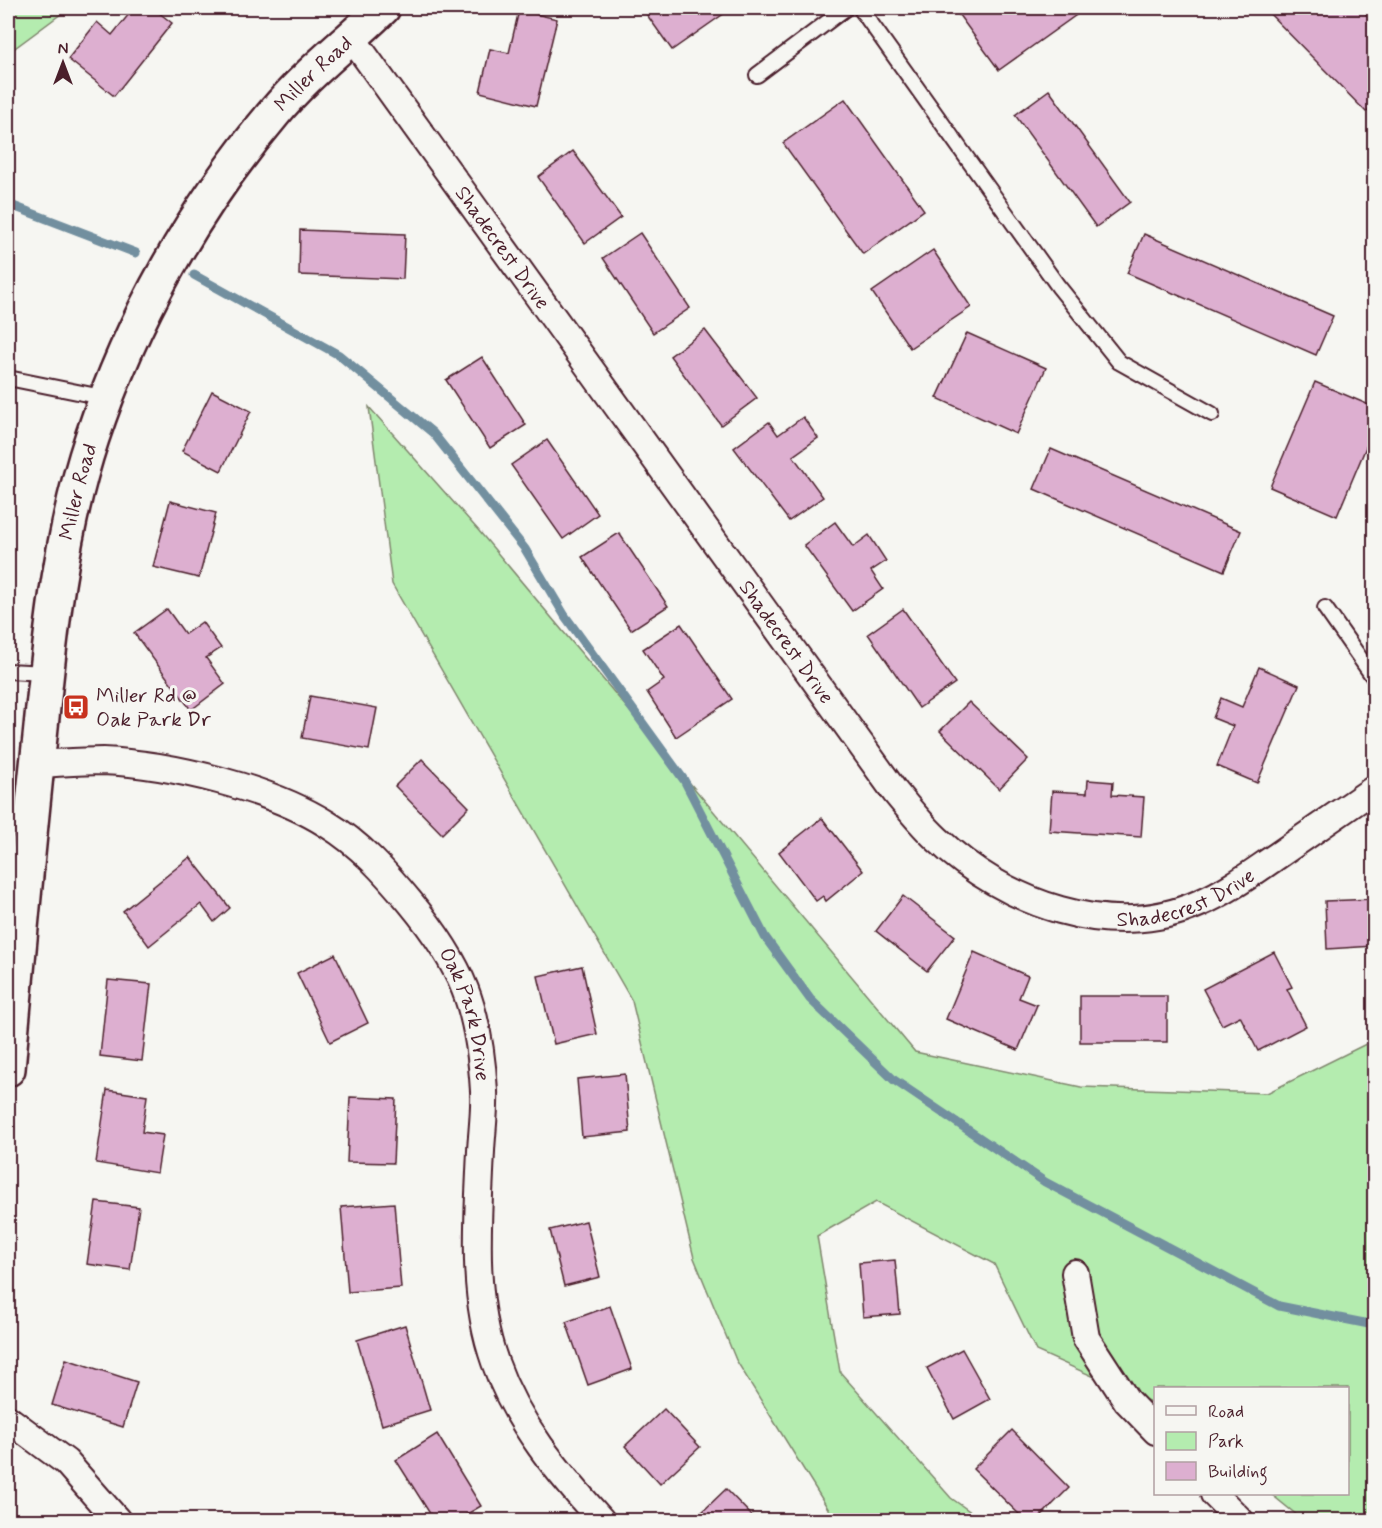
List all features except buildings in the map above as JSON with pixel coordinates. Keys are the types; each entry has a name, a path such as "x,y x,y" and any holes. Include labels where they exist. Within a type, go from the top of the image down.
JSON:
{"street":[{"name":"Miller Road","path":"8,1069 15,920 37,764 46,673 67,531 92,439 125,350 175,253 231,167 294,89 383,8"},
{"name":"Shadecrest Drive","path":"352,38 895,792 938,841 979,873 1030,900 1075,915 1098,919 1143,919 1169,914 1199,904 1231,887 1374,789"},
{"name":"Oak Park Drive","path":"37,764 100,761 164,768 232,785 293,806 328,824 360,849 391,879 433,929 462,978 474,1012 480,1042 484,1095 478,1213 479,1283 482,1310 495,1361 516,1410 530,1434 601,1521"},
{"path":"1075,1273 1086,1338 1127,1401 1154,1430"},
{"path":"8,1419 66,1462 117,1521"},
{"path":"1215,1495 1240,1521"}],"lane":[{"path":"757,75 846,8"},
{"path":"860,8 1058,286 1119,362 1212,414"},
{"path":"8,378 107,398"},
{"path":"1324,608 1374,678"},
{"path":"8,671 46,673"}],"green space":[{"path":"8,8 69,8 8,53"},
{"path":"369,407 479,531 915,1052 1081,1087 1267,1093 1374,1040 1374,1520 1303,1520 1272,1495 1349,1495 1349,1387 1154,1387 1154,1404 1036,1351 994,1264 876,1202 817,1236 840,1372 951,1498 982,1520 835,1520 736,1360 694,1258 632,1001 392,584"}],"waterway":[{"path":"8,204 136,253"},
{"path":"194,275 339,355 433,433 525,549 565,616 684,780 765,937 810,999 894,1080 1045,1182 1279,1306 1374,1325"}],"place":[{"name":"Miller Rd @ Oak Park Dr","path":"76,707"}]}
